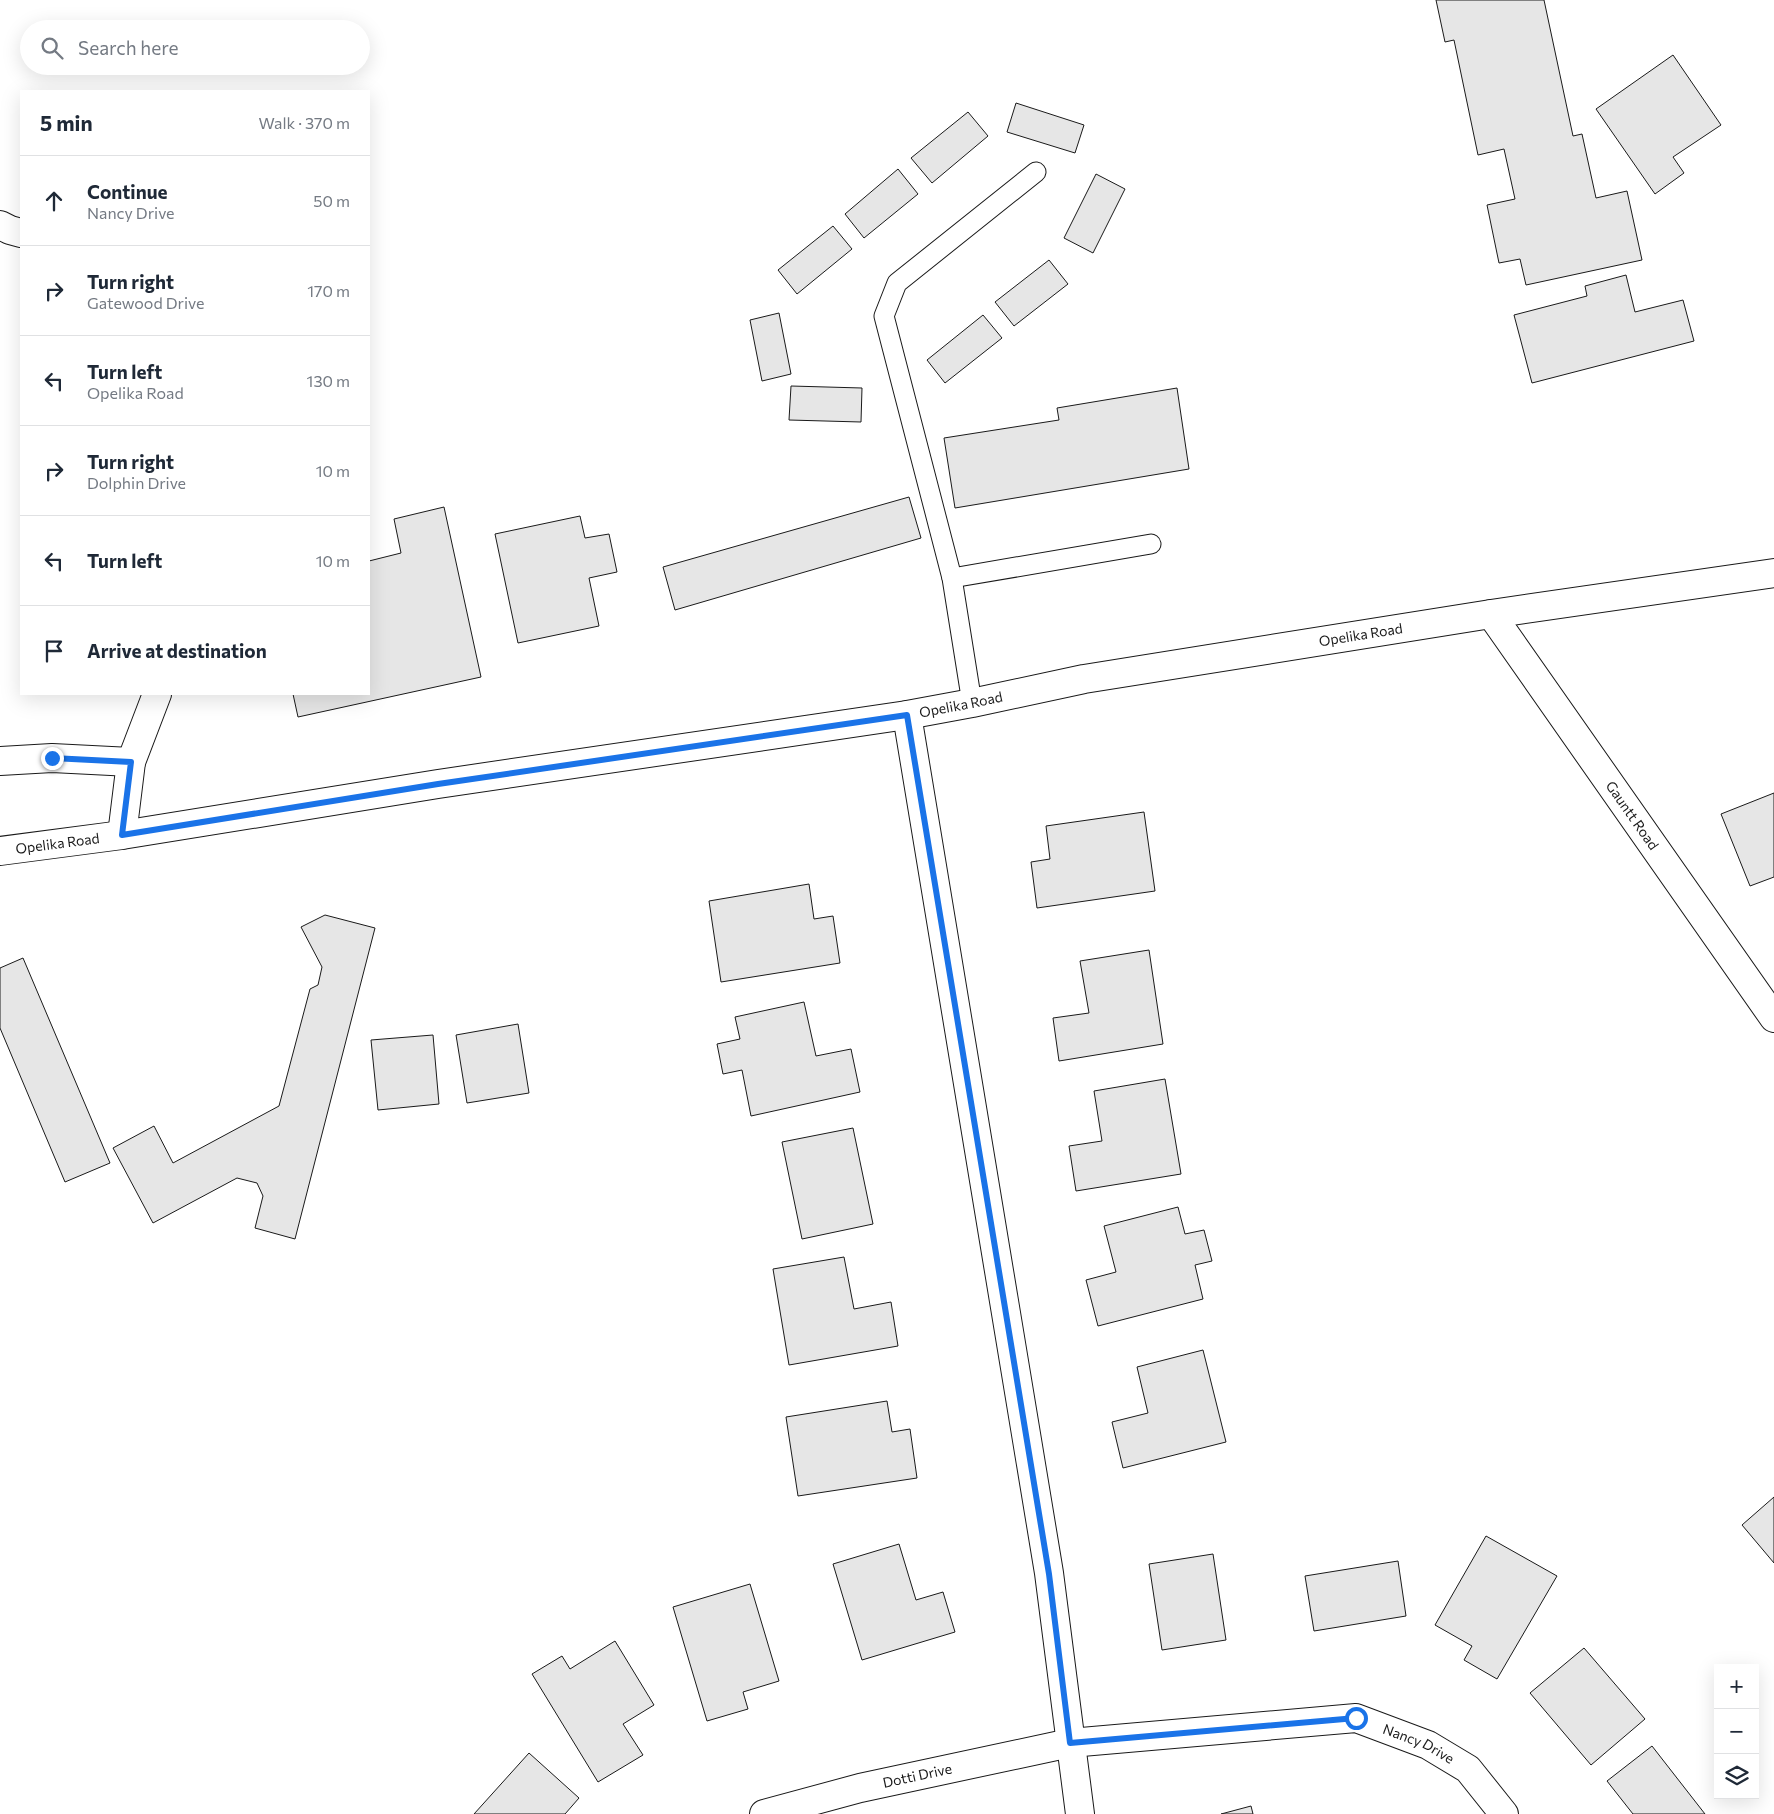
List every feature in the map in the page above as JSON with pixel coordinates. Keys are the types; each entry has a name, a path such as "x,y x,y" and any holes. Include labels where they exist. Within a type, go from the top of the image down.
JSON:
{"street":[{"path":"0,225 20,233"},
{"name":"Opelika Road","path":"0,851 122,835 438,784 907,715 1084,679 1491,614 1774,573"},
{"name":"Gauntt Road","path":"1491,614 1774,1018"},
{"path":"122,835 131,762 157,695"},
{"path":"907,715 1049,1574 1080,1814"},
{"path":"0,762 52,758 131,762"},
{"name":"Nancy Drive","path":"1070,1743 1356,1718 1428,1745 1468,1769 1504,1814"},
{"name":"Dotti Drive","path":"764,1814 860,1788 1070,1743"}],"lane":[{"path":"972,703 952,578 884,316 897,283 1036,172"},
{"path":"952,578 1151,544"}],"building":[{"path":"1436,0 1544,0 1573,136 1582,134 1596,198 1627,191 1642,260 1526,285 1520,259 1499,263 1487,205 1515,199 1504,149 1478,155 1454,40 1445,42"},
{"path":"1673,55 1721,125 1673,157 1684,173 1655,194 1596,109"},
{"path":"1016,103 1084,125 1075,153 1007,132"},
{"path":"968,112 988,136 932,183 911,158"},
{"path":"898,169 918,194 864,238 845,214"},
{"path":"1096,174 1125,189 1093,253 1064,238"},
{"path":"833,226 852,249 797,294 778,270"},
{"path":"1049,260 1068,284 1014,326 995,302"},
{"path":"1626,275 1635,312 1683,300 1694,341 1532,383 1514,315 1587,296 1585,286"},
{"path":"779,313 791,374 762,381 750,320"},
{"path":"983,315 1002,338 945,383 927,360"},
{"path":"791,386 862,388 861,422 789,420"},
{"path":"1177,388 1189,469 955,508 944,438 1059,420 1057,408"},
{"path":"909,497 921,538 675,610 663,567"},
{"path":"444,507 481,677 298,717 293,695 370,695 370,561 401,553 394,519"},
{"path":"580,516 585,538 609,534 617,572 589,578 599,626 518,643 495,534"},
{"path":"1774,793 1774,877 1750,886 1721,814"},
{"path":"1144,812 1155,891 1037,908 1031,862 1050,859 1046,826"},
{"path":"809,884 814,919 833,916 840,963 721,982 709,901"},
{"path":"325,915 375,928 295,1239 255,1228 263,1196 257,1183 237,1178 153,1223 113,1148 154,1126 173,1163 279,1106 310,989 318,985 322,967 301,927"},
{"path":"1149,950 1163,1044 1059,1061 1053,1018 1089,1013 1080,961"},
{"path":"23,958 110,1163 65,1182 0,1028 0,968"},
{"path":"804,1002 816,1056 851,1049 860,1092 751,1116 742,1070 723,1074 717,1044 740,1039 735,1017"},
{"path":"518,1024 529,1093 467,1103 456,1035"},
{"path":"433,1035 439,1104 378,1110 371,1040"},
{"path":"1165,1079 1181,1174 1076,1191 1069,1146 1102,1141 1094,1091"},
{"path":"853,1128 873,1224 802,1239 782,1142"},
{"path":"1178,1207 1185,1234 1204,1230 1212,1261 1195,1265 1203,1299 1098,1326 1086,1280 1116,1272 1104,1226"},
{"path":"844,1257 854,1309 891,1302 898,1346 789,1365 773,1269"},
{"path":"1203,1350 1226,1442 1123,1468 1112,1422 1148,1413 1137,1367"},
{"path":"887,1401 892,1432 910,1429 917,1478 798,1496 786,1417"},
{"path":"1774,1497 1774,1563 1742,1525"},
{"path":"1486,1536 1557,1576 1497,1679 1464,1660 1472,1646 1435,1625"},
{"path":"899,1544 916,1600 943,1592 955,1632 862,1660 833,1564"},
{"path":"1213,1554 1226,1640 1162,1650 1149,1564"},
{"path":"1398,1561 1406,1616 1314,1631 1305,1576"},
{"path":"750,1584 779,1681 743,1692 748,1709 707,1721 673,1607"},
{"path":"615,1641 654,1705 623,1724 643,1755 598,1782 532,1674 562,1656 570,1669"},
{"path":"1584,1648 1645,1719 1591,1765 1530,1693"},
{"path":"1652,1746 1705,1814 1633,1814 1607,1781"},
{"path":"529,1753 579,1798 565,1814 474,1814"},
{"path":"1251,1806 1253,1814 1221,1814"}],"route":[{"path":"52,758 131,762 122,835 438,784 907,715 1049,1574 1070,1743 1356,1718"}]}
